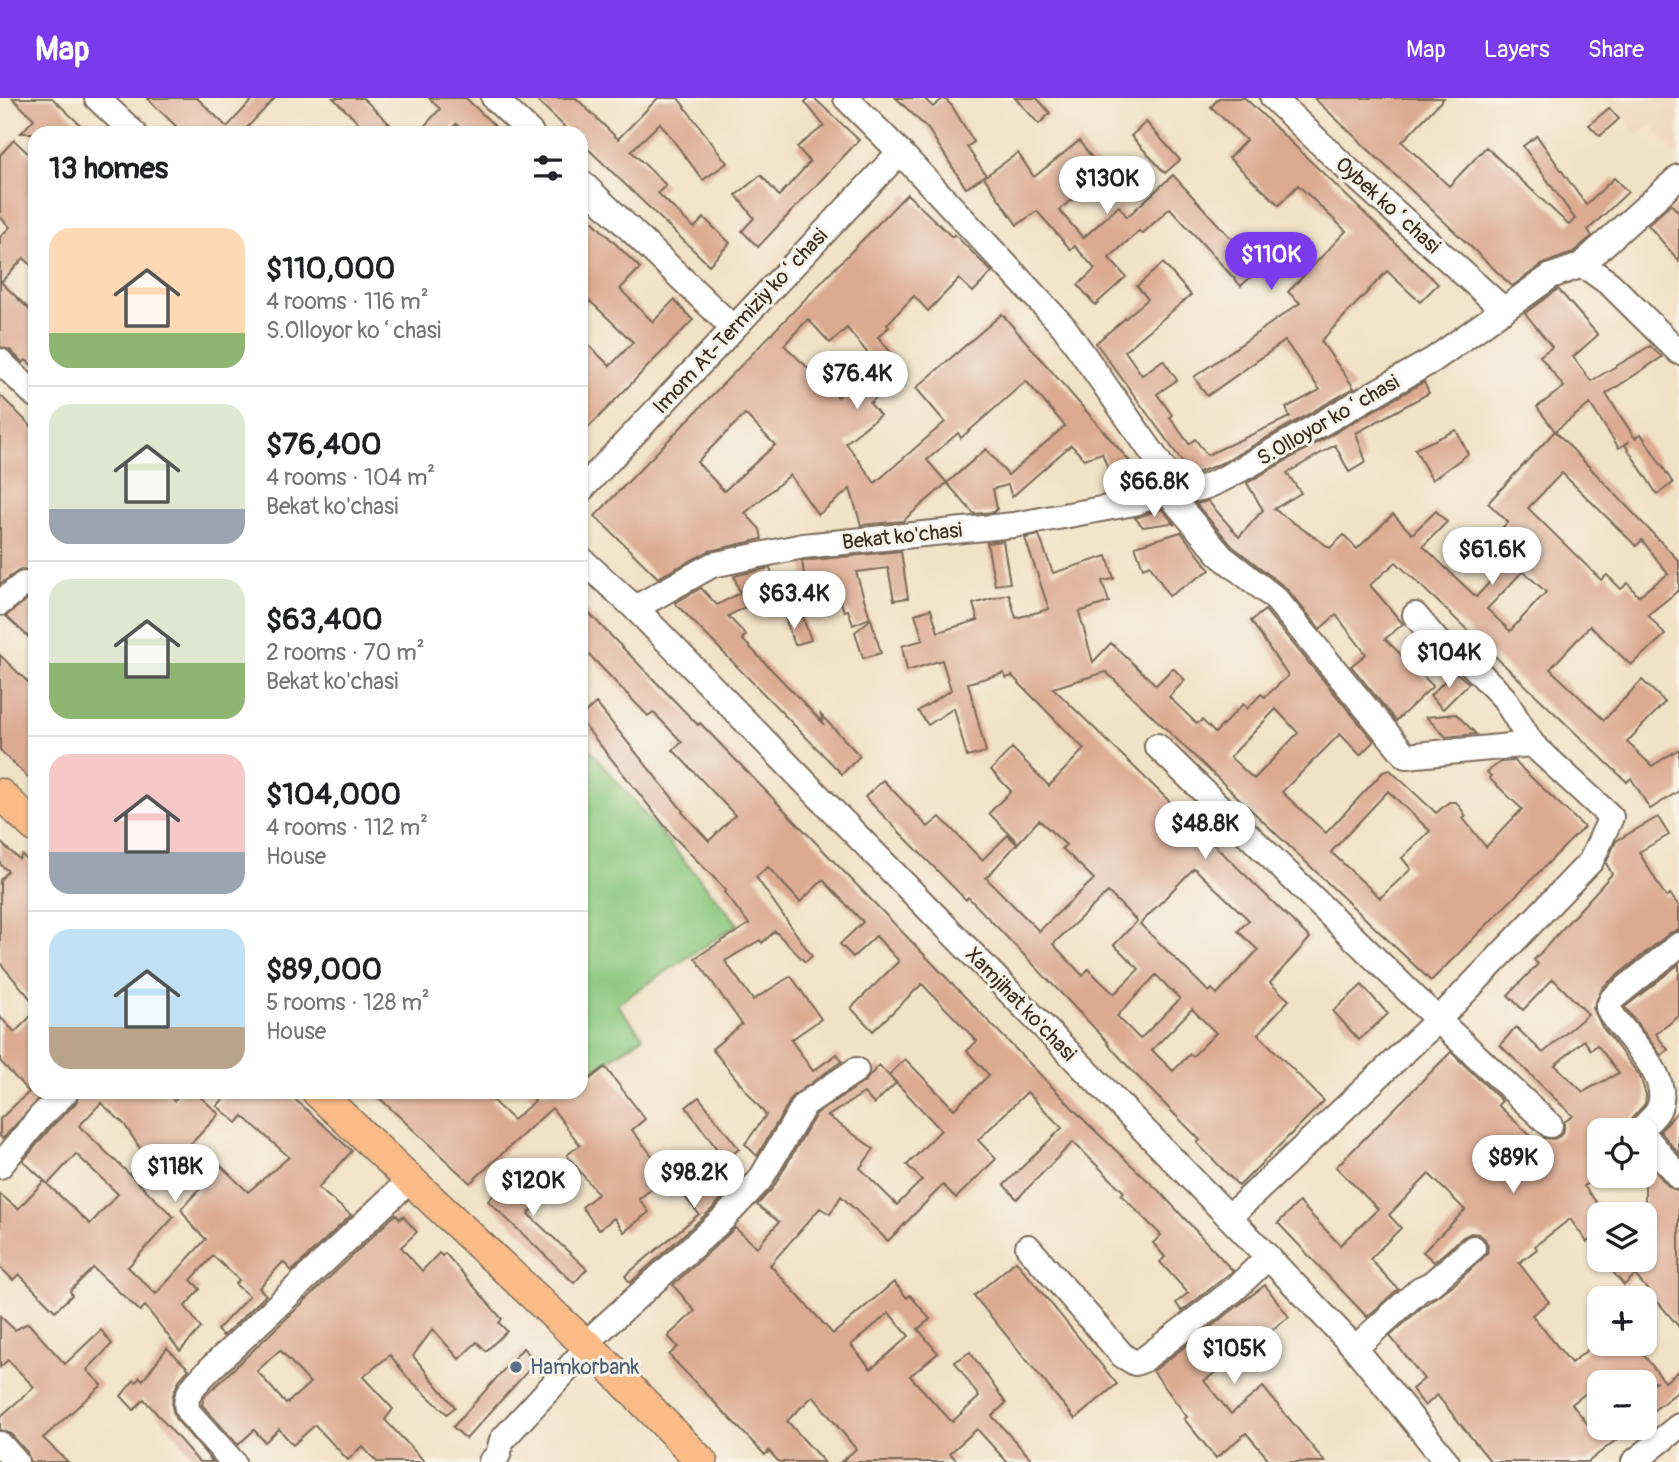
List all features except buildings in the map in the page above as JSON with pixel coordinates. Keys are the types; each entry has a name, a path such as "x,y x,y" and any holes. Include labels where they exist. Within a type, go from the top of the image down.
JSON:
{"main road":[{"path":"0,794 28,820"},
{"path":"325,1099 587,1345 702,1462"}],"street":[{"path":"97,98 127,126"},
{"path":"494,98 523,126"},
{"path":"846,98 1064,327 1171,489 1222,557 1275,597 1406,756 1532,744"},
{"name":"Oybek koʻchasi","path":"1273,98 1504,310"},
{"name":"Imom At-Termiziy koʻchasi","path":"588,483 900,152"},
{"path":"1679,177 1580,266 1610,284 1679,352"},
{"path":"588,189 733,328"},
{"name":"S.Olloyor koʻchasi","path":"1171,489 1185,491 1198,488 1247,466 1433,360 1551,276 1580,266"},
{"path":"0,361 28,388"},
{"name":"Bekat ko'chasi","path":"635,608 712,565 803,545 1014,525 1134,503 1171,489"},
{"name":"Xamjihat ko'chasi","path":"588,565 635,608 1268,1257 1354,1348 1447,1462"},
{"path":"0,603 24,584"},
{"path":"1229,1217 1438,1020 1591,861 1611,817 1532,744 1504,698 1469,662 1442,647 1415,615"},
{"path":"1157,746 1438,1020 1550,1125"},
{"path":"1651,1118 1659,1109 1661,1092 1653,1067 1608,1008 1612,999 1679,945"},
{"path":"491,1462 498,1455 502,1440 587,1345 723,1219 760,1180 805,1104 856,1070"},
{"path":"0,1167 40,1117 59,1099"},
{"path":"1657,1150 1679,1177"},
{"path":"233,1462 189,1413 186,1407 187,1396 211,1368 411,1179"},
{"path":"1028,1247 1123,1356 1135,1363 1143,1360 1235,1289 1268,1257"},
{"path":"1354,1348 1420,1289 1430,1284 1473,1248"},
{"path":"1634,1462 1679,1426"},
{"path":"0,1444 16,1462"}],"shaded area":[{"path":"1606,98 1679,98 1679,151 1675,155 1651,125 1638,135"},
{"path":"1679,180 1679,271 1634,218"}],"green space":[{"path":"588,747 738,924 617,1004 643,1037 588,1074"}],"place":[{"name":"Hamkorbank","path":"516,1367"}]}
